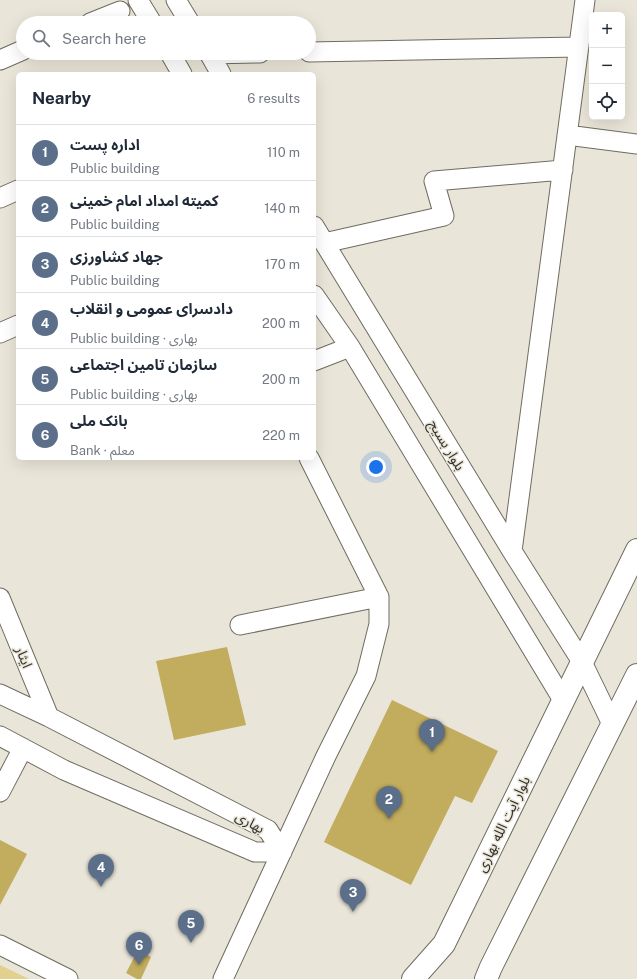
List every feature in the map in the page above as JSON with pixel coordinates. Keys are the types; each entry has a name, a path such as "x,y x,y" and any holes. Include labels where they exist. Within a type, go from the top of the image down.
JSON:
{"main road":[{"name":"بلوار آیت الله بهاری","path":"413,979 444,944 637,550"},
{"path":"486,979 637,675"}],"street":[{"path":"138,0 148,16"},
{"path":"176,0 186,16"},
{"path":"512,551 585,0"},
{"path":"108,16 120,11"},
{"path":"316,52 579,47"},
{"path":"0,60 16,53"},
{"path":"174,60 181,72"},
{"path":"213,60 220,72"},
{"path":"567,135 637,144"},
{"path":"324,243 444,216 434,181 562,170"},
{"path":"0,198 16,191"},
{"name":"بلوار بسیج","path":"316,229 512,551 582,662"},
{"path":"316,298 350,347 564,700"},
{"path":"0,332 16,326"},
{"path":"316,361 350,347"},
{"path":"223,979 326,756 366,676 379,624 379,597 310,460"},
{"path":"240,625 379,597"},
{"name":"ایثار","path":"2,607 49,717"},
{"path":"582,662 612,724"},
{"name":"بهاری","path":"0,694 49,717 268,830 282,852"},
{"name":"بهاری","path":"0,736 64,770 256,852 282,852"},
{"path":"0,792 23,748"},
{"path":"0,945 68,979"}],"shaded area":[{"path":"0,965 29,979 0,979"}],"building":[{"path":"227,647 246,725 174,740 156,661"},
{"path":"392,700 498,751 472,803 455,796 411,885 324,842"},
{"path":"0,840 27,854 0,905"},
{"path":"138,950 151,957 141,979 137,979 126,973"}],"place":[{"name":"اداره پست","path":"432,752"},
{"name":"کمیته امداد امام خمینی","path":"389,819"},
{"name":"دادسرای عمومی و انقلاب","path":"101,887"},
{"name":"جهاد کشاورزی","path":"353,912"},
{"name":"سازمان تامین اجتماعی","path":"191,943"},
{"name":"بانک ملی","path":"139,965"}]}
